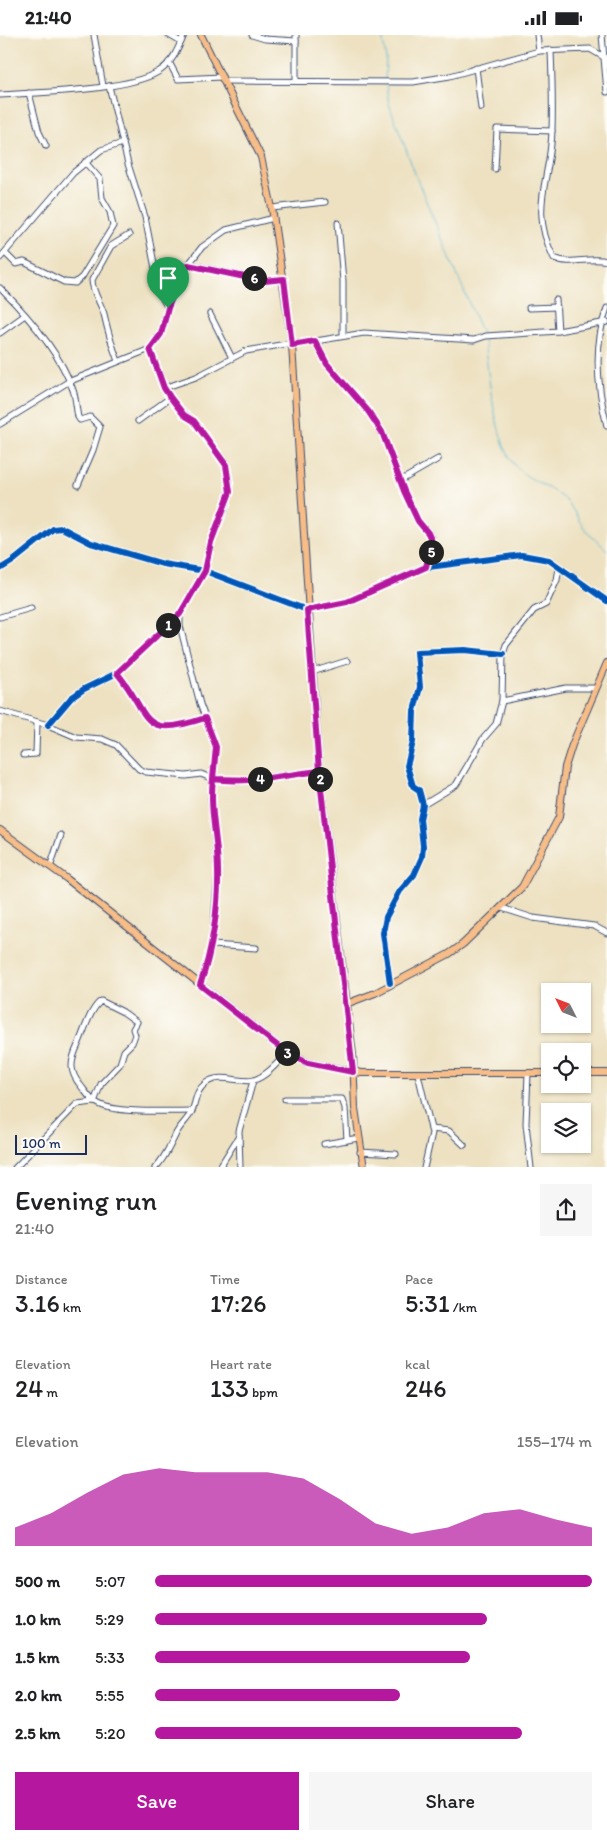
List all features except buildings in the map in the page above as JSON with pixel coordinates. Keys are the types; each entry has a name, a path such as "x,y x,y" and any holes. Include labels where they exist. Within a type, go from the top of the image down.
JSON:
{"main road":[{"path":"201,35 261,157 284,279 292,344 307,610 319,771 346,1004 358,1138 364,1167"},
{"path":"346,1004 359,1000 390,983 417,972 449,954 464,944 522,887 554,828 561,804 565,767 572,745 596,689 605,676 607,663"},
{"path":"0,830 287,1053 308,1063 353,1072 418,1074 541,1073"},
{"path":"591,1073 607,1073"}],"street":[{"path":"94,35 106,86 143,214 160,294 168,308"},
{"path":"168,35 180,42"},
{"path":"0,95 106,86 145,78 159,72 169,63 184,35"},
{"path":"252,35 265,39 296,38 296,80"},
{"path":"537,35 539,51"},
{"path":"602,35 606,47 607,92"},
{"path":"169,63 178,79 391,83 432,79 539,51 606,47"},
{"path":"590,49 606,59"},
{"path":"551,50 552,131 540,212 542,227 554,257 569,262 593,259 607,261"},
{"path":"476,68 481,108"},
{"path":"29,93 39,132 46,147"},
{"path":"495,169 497,129 552,131"},
{"path":"0,258 29,227 53,194 85,162 101,150 123,143"},
{"path":"5,253 16,264 24,262 64,282 75,283 82,277 113,226 110,212 102,198 100,179 85,162"},
{"path":"272,208 325,202"},
{"path":"0,424 68,381 150,349 161,334 168,308 181,274 202,247 218,234 236,227 274,218"},
{"path":"338,223 343,281 343,336"},
{"path":"118,361 106,333 104,314 92,285 94,273 111,246 129,235"},
{"path":"188,265 264,281 284,279"},
{"path":"0,288 2,295 25,315 53,352 73,390 80,420 90,417 101,429 78,485"},
{"path":"556,300 558,331"},
{"path":"529,308 557,307"},
{"path":"607,308 598,356 600,391 607,426"},
{"path":"210,314 232,358"},
{"path":"0,333 25,315"},
{"path":"164,388 196,377 246,351 343,336 364,333 474,340 486,337 558,331 604,322"},
{"path":"315,341 327,364 379,426 418,521 428,533 432,542 426,567"},
{"path":"48,725 71,698 84,689 117,673 180,614 205,571 211,542 227,504 230,492 229,476 221,456 194,421 184,415 164,388 150,349"},
{"path":"138,421 170,397"},
{"path":"400,481 438,459"},
{"path":"0,569 53,529 62,527 91,543 163,564 205,571 307,610 347,602 426,567 522,555 549,560 607,601"},
{"path":"423,805 456,785 483,739 496,724 502,701 503,653 506,645 534,610 546,604 558,580 559,568"},
{"path":"0,617 31,608"},
{"path":"180,614 180,626 205,718 216,747 211,799 218,872 212,945 200,985"},
{"path":"390,983 384,927 390,908 400,891 414,875 422,857 420,819 423,805 418,790 413,786 407,766 412,749 414,711 420,687 417,652 465,649 503,653"},
{"path":"312,672 347,661"},
{"path":"117,673 131,691 134,700 146,718 156,725 170,727 205,718"},
{"path":"502,701 566,688 596,689"},
{"path":"0,711 48,725 76,737 102,739 116,745 139,769 146,771 186,776 201,774 213,779 256,780 319,771"},
{"path":"23,755 36,754 37,722"},
{"path":"50,867 61,835"},
{"path":"502,908 533,918 594,926 607,933"},
{"path":"212,945 256,948"},
{"path":"102,1001 124,1012 137,1022 132,1043 124,1051 120,1064 101,1083 94,1102 73,1076 71,1069 76,1050 95,1009 102,1001"},
{"path":"240,1167 239,1136 254,1081 266,1073 287,1053"},
{"path":"528,1073 526,1124 531,1167"},
{"path":"418,1074 424,1106 431,1129 430,1143 424,1167"},
{"path":"155,1167 169,1150 178,1130 192,1111 196,1094 209,1081 233,1078 254,1081"},
{"path":"285,1099 342,1099 345,1108 347,1140"},
{"path":"15,1167 77,1104 94,1102 113,1108 192,1111"},
{"path":"345,1108 355,1108"},
{"path":"431,1129 449,1131 464,1145"},
{"path":"219,1167 239,1136"},
{"path":"324,1144 358,1138"},
{"path":"360,1151 396,1154"}],"waterway":[{"path":"382,35 386,59 385,81"},
{"path":"386,85 389,104 419,184 483,336"},
{"path":"484,340 494,410 504,446 511,461 520,471 563,498 587,532 607,550"}],"cycle path":[{"path":"48,725 71,698 84,689 117,673 180,614 205,571 211,542 227,504 230,483 226,465 194,421 176,406 164,388 150,349"},
{"path":"0,569 53,529 62,528 91,543 163,564 205,571 307,610 347,602 421,568 522,555 549,560 607,601"},
{"path":"390,983 383,933 386,917 400,891 414,875 422,857 423,846 420,819 423,805 419,790 413,786 407,766 413,742 414,711 420,687 417,652 465,650 503,654"}],"route":[{"path":"168,308 166,322 161,334 150,349 164,388 176,406 184,415 194,421 221,456 226,465 230,492 211,542 205,571 180,614 117,673 131,691 134,700 146,718 156,725 170,727 205,718 216,747 213,779 256,780 272,776 319,771 330,881 353,1055 353,1072 308,1063 287,1053 200,985 212,945 218,872 211,799 213,779 237,781 256,780 272,776 319,771 307,610 347,602 411,572 426,567 432,542 428,533 418,521 404,491 388,445 376,421 327,364 315,341 292,345 284,279 264,281 188,265 181,274 168,308"}]}
